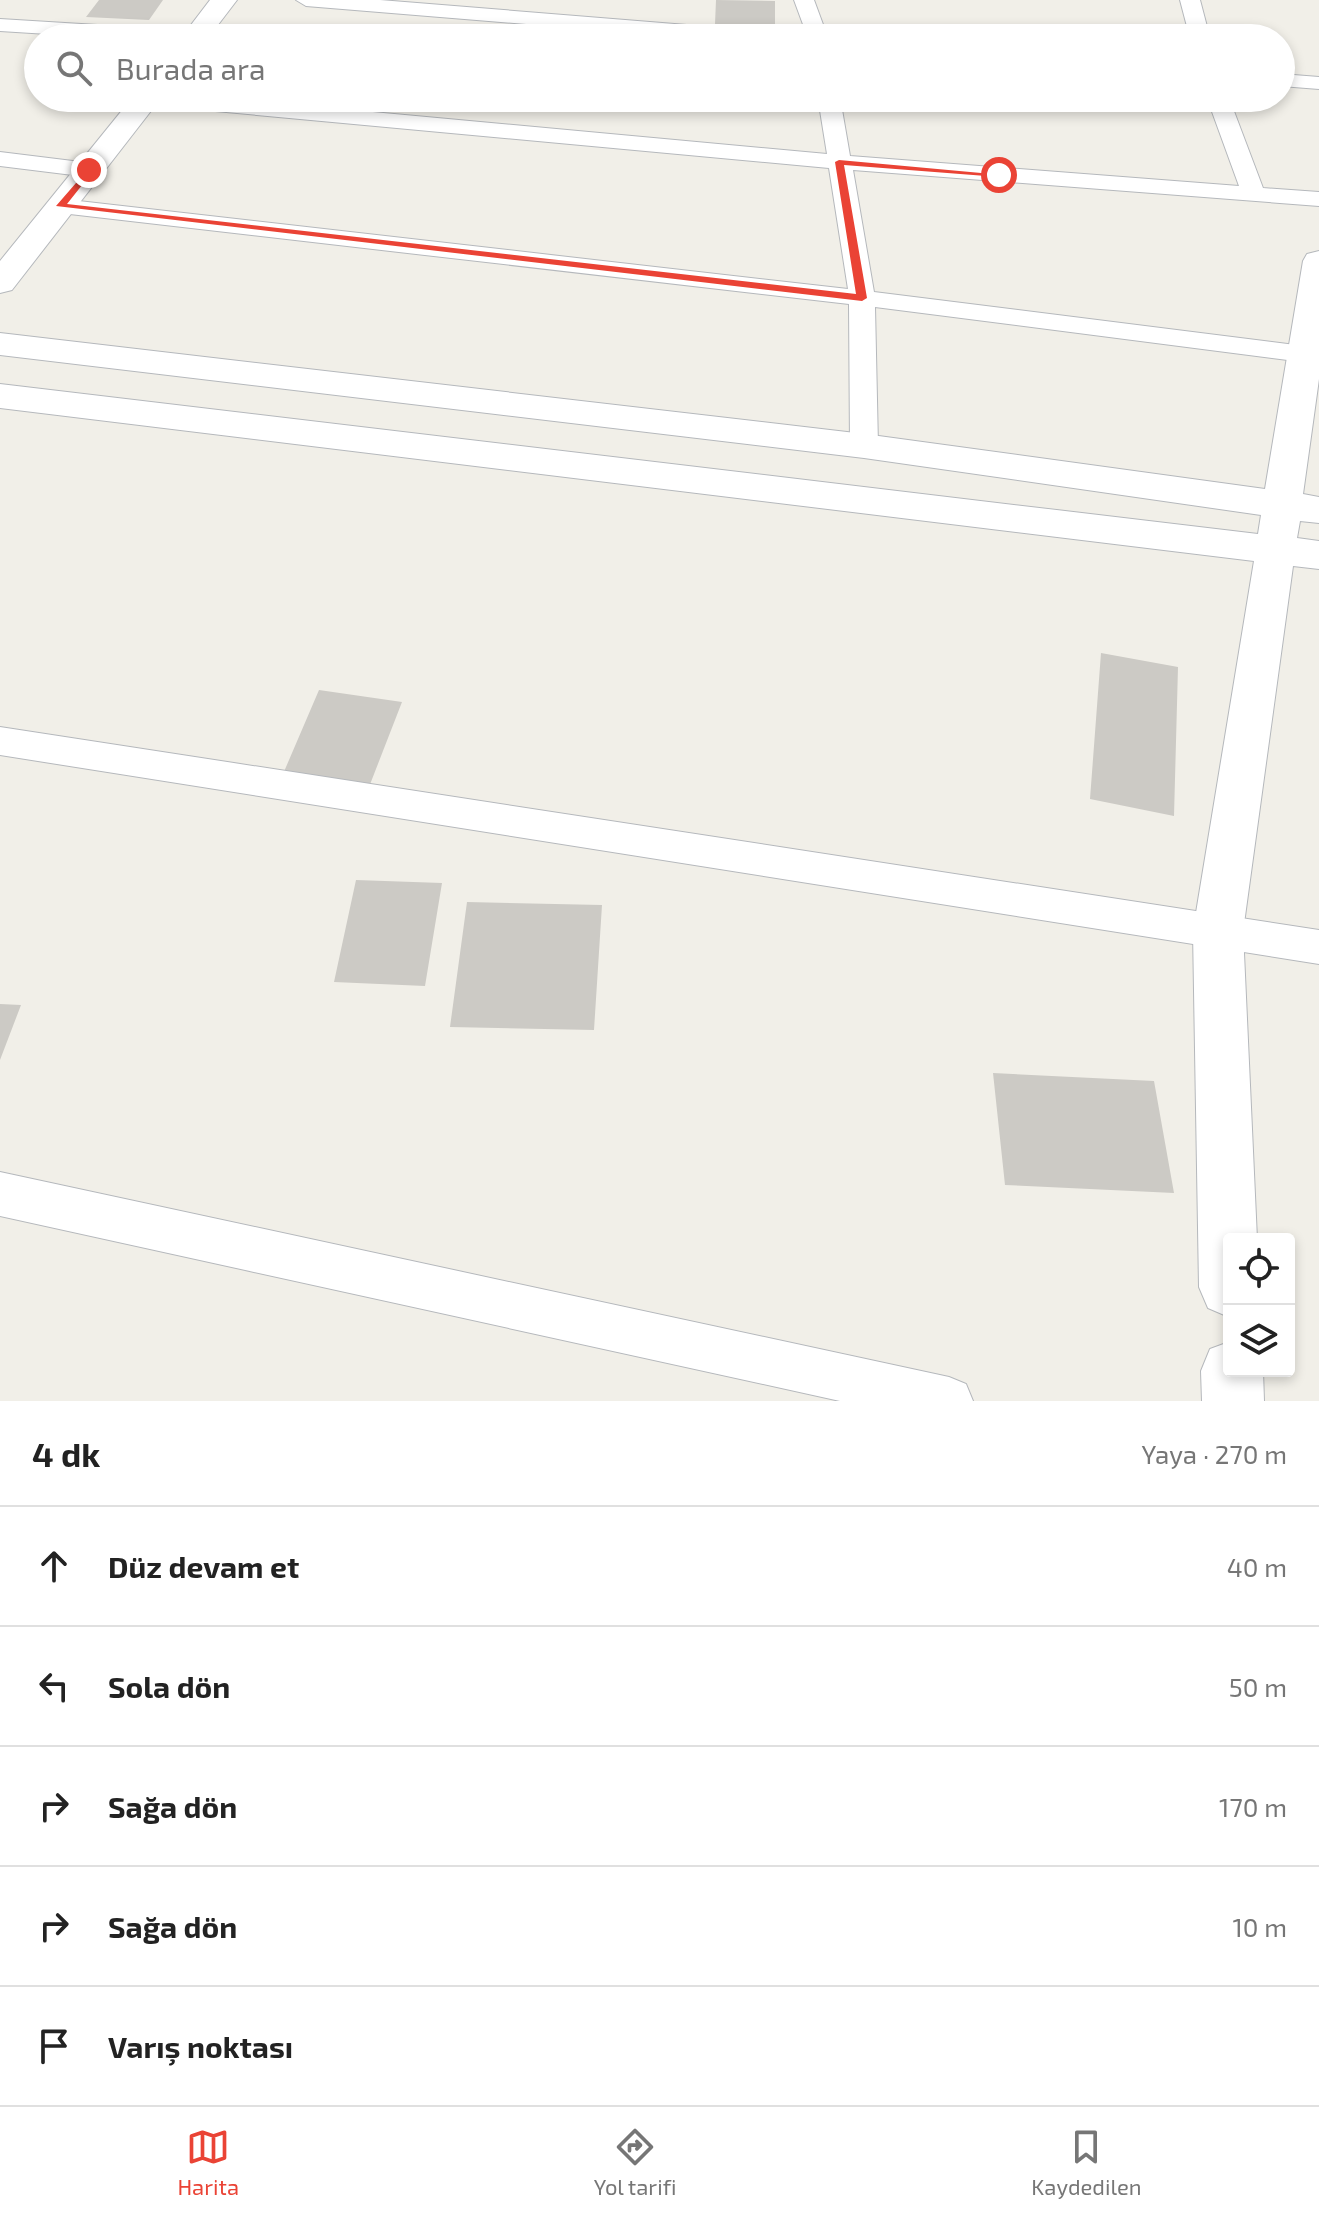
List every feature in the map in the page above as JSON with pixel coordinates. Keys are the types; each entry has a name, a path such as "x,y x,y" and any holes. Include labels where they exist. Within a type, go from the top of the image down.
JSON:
{"street":[{"path":"205,24 224,0"},
{"path":"306,0 601,24"},
{"path":"804,0 813,24"},
{"path":"1190,0 1196,24"},
{"path":"0,25 24,26"},
{"path":"1295,81 1319,83"},
{"path":"0,283 137,112"},
{"path":"299,112 839,162 1319,199"},
{"path":"831,112 862,298 864,446"},
{"path":"1223,112 1254,194"},
{"path":"0,159 89,170"},
{"path":"61,206 862,298 1312,356"},
{"path":"1227,1233 1218,931 1274,549 1300,507 1319,261"},
{"path":"0,344 864,446 1300,507"},
{"path":"0,396 1319,555"},
{"path":"0,741 1319,947"},
{"path":"0,1194 949,1401"},
{"path":"1232,1377 1233,1401"}],"building":[{"path":"99,0 163,0 149,20 86,17"},
{"path":"716,0 775,1 775,24 715,24"},
{"path":"1101,653 1178,667 1174,816 1090,799"},
{"path":"319,690 402,702 369,787 283,774"},
{"path":"356,880 442,883 425,986 334,982"},
{"path":"467,902 602,905 594,1030 450,1027"},
{"path":"0,1004 21,1005 0,1060"},
{"path":"993,1073 1154,1081 1174,1193 1005,1185"}],"route":[{"path":"89,170 61,206 862,298 839,162 999,175"}]}
